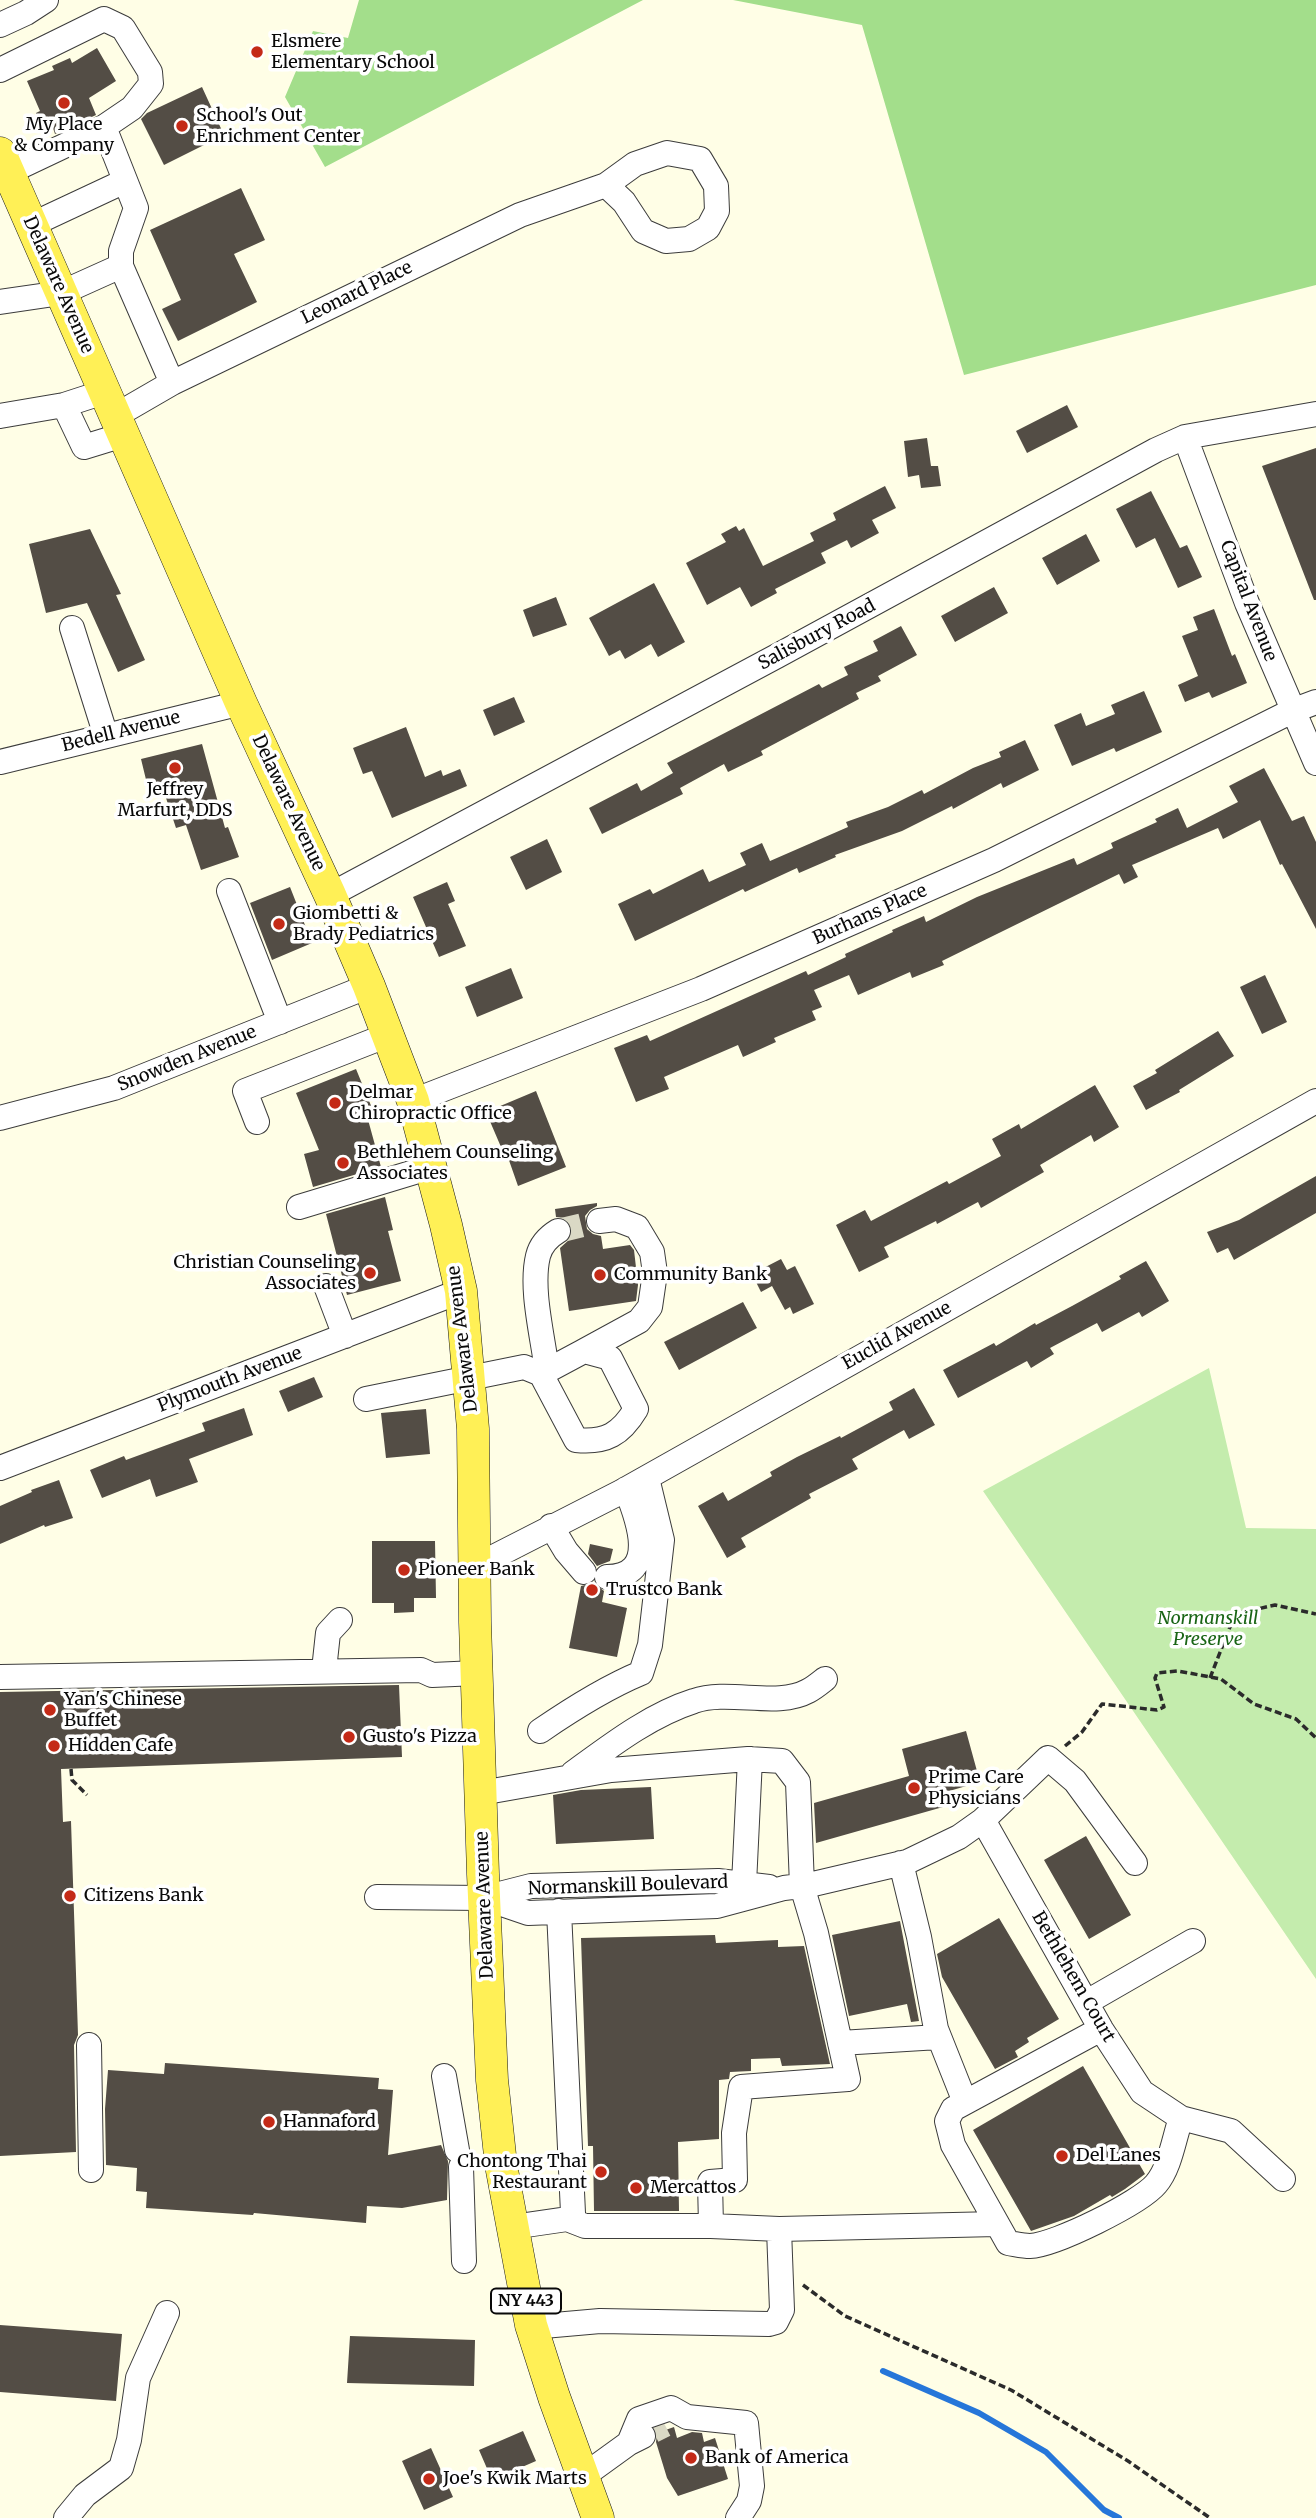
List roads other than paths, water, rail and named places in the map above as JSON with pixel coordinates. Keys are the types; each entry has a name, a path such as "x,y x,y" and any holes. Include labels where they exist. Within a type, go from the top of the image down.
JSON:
{"main road":[{"name":"Delaware Avenue","path":"4,163 242,703 331,894 412,1101 430,1167 461,1291 470,1379 484,1898 492,2080 501,2165 532,2327 598,2518"}],"street":[{"path":"0,26 46,0"},
{"path":"0,70 104,19 123,29 150,72 151,84 132,108 104,127 4,163"},
{"path":"104,127 136,208 121,251 121,266 172,383"},
{"name":"Leonard Place","path":"114,414 172,383 520,215 606,186 635,164 667,153 700,159 716,186 717,211 708,228 690,239 666,241 643,231 624,202 606,186"},
{"path":"31,225 125,181"},
{"path":"0,302 61,293 121,266"},
{"path":"64,405 85,447 114,414"},
{"path":"0,416 64,405 114,414"},
{"name":"Salisbury Road","path":"331,894 1185,437 1316,414"},
{"name":"Capital Avenue","path":"1185,437 1247,603 1316,764"},
{"path":"72,628 106,736"},
{"name":"Burhans Place","path":"412,1101 701,989 982,866 1292,711 1316,702"},
{"name":"Bedell Avenue","path":"0,762 242,703"},
{"path":"229,891 280,1022"},
{"name":"Snowden Avenue","path":"0,1118 114,1088 369,986"},
{"path":"257,1122 245,1091 388,1035"},
{"name":"Euclid Avenue","path":"476,1566 636,1484 1316,1101"},
{"path":"299,1207 430,1167"},
{"path":"366,1399 524,1367 544,1372 639,1321 650,1307 655,1273 652,1252 637,1227 616,1219 599,1221"},
{"path":"558,1231 546,1239 538,1256 536,1284 544,1372 576,1440 595,1442 625,1427 636,1409 610,1358 584,1351"},
{"path":"326,1286 345,1336"},
{"name":"Plymouth Avenue","path":"0,1468 461,1291"},
{"path":"551,1526 566,1551 595,1575 623,1576 629,1572 640,1551 636,1484"},
{"path":"540,1731 616,1684 641,1673 650,1645 662,1540 636,1484"},
{"path":"324,1670 328,1633 340,1620"},
{"path":"0,1677 324,1670 421,1670 432,1675 477,1673"},
{"path":"566,1777 665,1713 695,1701 724,1697 786,1697 806,1692 825,1679"},
{"name":"Normanskill Boulevard","path":"484,1898 528,1913 717,1906 901,1863 959,1837 983,1820 1048,1758 1075,1781 1135,1863"},
{"path":"481,1793 611,1770 750,1759 782,1761 798,1782 793,1887 816,1933 848,2079 741,2087 734,2133 735,2180 710,2182 711,2226"},
{"path":"744,1884 750,1759"},
{"name":"Bethlehem Court","path":"983,1820 1101,2029 1142,2092 1181,2118 1231,2131 1283,2179"},
{"path":"901,1863 919,1937 937,2033 965,2102"},
{"name":"Normanskill Boulevard","path":"484,1898 531,1886 718,1881 793,1887"},
{"path":"377,1897 484,1898"},
{"path":"559,1911 573,2213 567,2219"},
{"path":"1087,2002 1193,1941"},
{"path":"1101,2029 953,2109 947,2121 953,2145 1008,2243 1031,2246 1063,2237 1138,2198 1163,2175 1181,2118"},
{"path":"839,2043 937,2033"},
{"path":"89,2045 91,2170"},
{"path":"444,2076 459,2158 464,2261"},
{"path":"512,2227 567,2219 585,2226 779,2229 997,2224"},
{"path":"532,2327 600,2321 769,2325 776,2322 782,2310 779,2229"},
{"path":"66,2518 85,2495 121,2468 129,2440 138,2378 167,2313"},
{"path":"629,2443 639,2419 671,2408 668,2424"},
{"path":"582,2477 629,2443 668,2424 746,2423 752,2486 749,2501 738,2518"}],"waterway":[{"path":"883,2371 979,2413 1046,2452 1104,2510 1119,2518"}],"tunnel":[{"path":"558,1231 599,1221"},
{"path":"653,2431 665,2425"}],"place":[{"name":"Elsmere Elementary School","path":"257,52"},
{"name":"My Place & Company","path":"64,103"},
{"name":"School's Out Enrichment Center","path":"182,126"},
{"name":"Jeffrey Marfurt, DDS","path":"175,768"},
{"name":"Giombetti & Brady Pediatrics","path":"279,924"},
{"name":"Delmar Chiropractic Office","path":"335,1103"},
{"name":"Bethlehem Counseling Associates","path":"343,1163"},
{"name":"Christian Counseling Associates","path":"370,1273"},
{"name":"Community Bank","path":"600,1275"},
{"name":"Pioneer Bank","path":"404,1570"},
{"name":"Trustco Bank","path":"592,1590"},
{"name":"Yan's Chinese Buffet","path":"50,1710"},
{"name":"Gusto's Pizza","path":"349,1737"},
{"name":"Hidden Cafe","path":"54,1746"},
{"name":"Prime Care Physicians","path":"914,1788"},
{"name":"Citizens Bank","path":"70,1896"},
{"name":"Hannaford","path":"269,2122"},
{"name":"Del Lanes","path":"1062,2156"},
{"name":"Chontong Thai Restaurant","path":"601,2172"},
{"name":"Mercattos","path":"636,2188"},
{"name":"Bank of America","path":"691,2458"},
{"name":"Joe's Kwik Marts","path":"429,2479"}],"park label":[{"name":"Normanskill Preserve","path":"1208,1629"}]}
